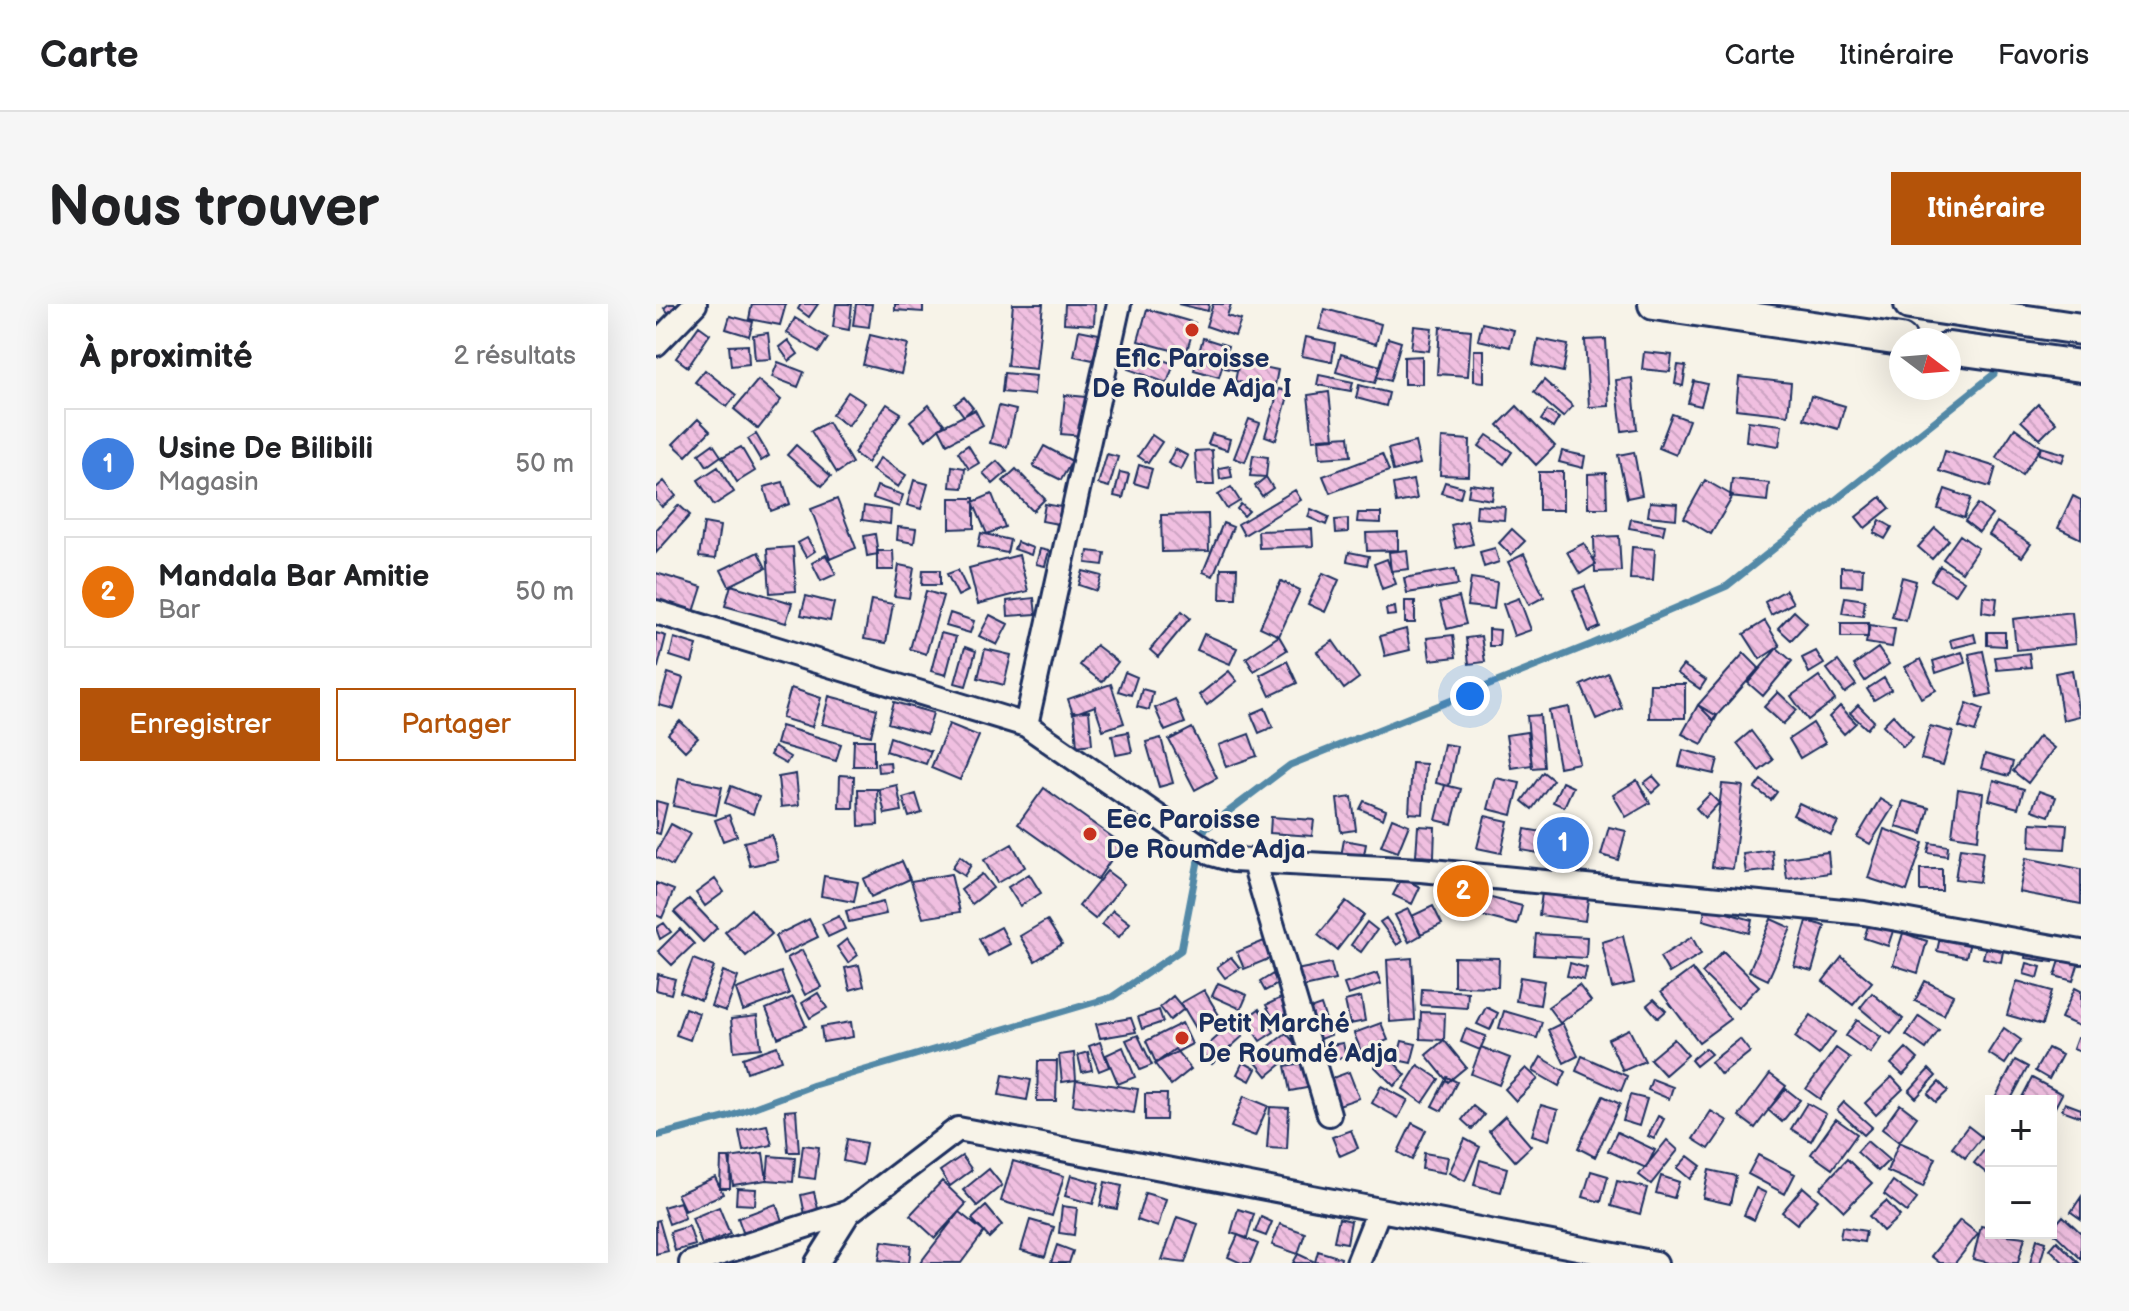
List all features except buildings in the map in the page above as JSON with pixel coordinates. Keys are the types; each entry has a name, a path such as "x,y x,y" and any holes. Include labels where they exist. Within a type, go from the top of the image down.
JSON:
{"main road":[{"path":"1654,304 1889,338"},
{"path":"1910,304 2080,328"},
{"path":"1961,350 2081,366"}],"street":[{"path":"656,344 695,304"},
{"path":"1026,725 1119,304"},
{"path":"656,612 1026,725 1212,854 1254,863 1421,870 1864,913 2081,952"},
{"path":"1254,863 1329,1114"},
{"path":"691,1263 849,1212 958,1129 1656,1263"},
{"path":"1358,1263 1379,1210"},
{"path":"817,1263 849,1212"}],"waterway":[{"path":"656,1136 728,1117 814,1085 1112,997 1181,950 1204,830 1290,765 1592,644 1727,586 1994,374"}],"place":[{"name":"Eflc Paroisse De Roulde Adja I","path":"1192,330"},
{"name":"Eec Paroisse De Roumde Adja","path":"1090,834"},
{"name":"Usine De Bilibili","path":"1563,843"},
{"name":"Mandala Bar Amitie","path":"1463,891"},
{"name":"Petit Marché De Roumdé Adja","path":"1182,1038"}]}
